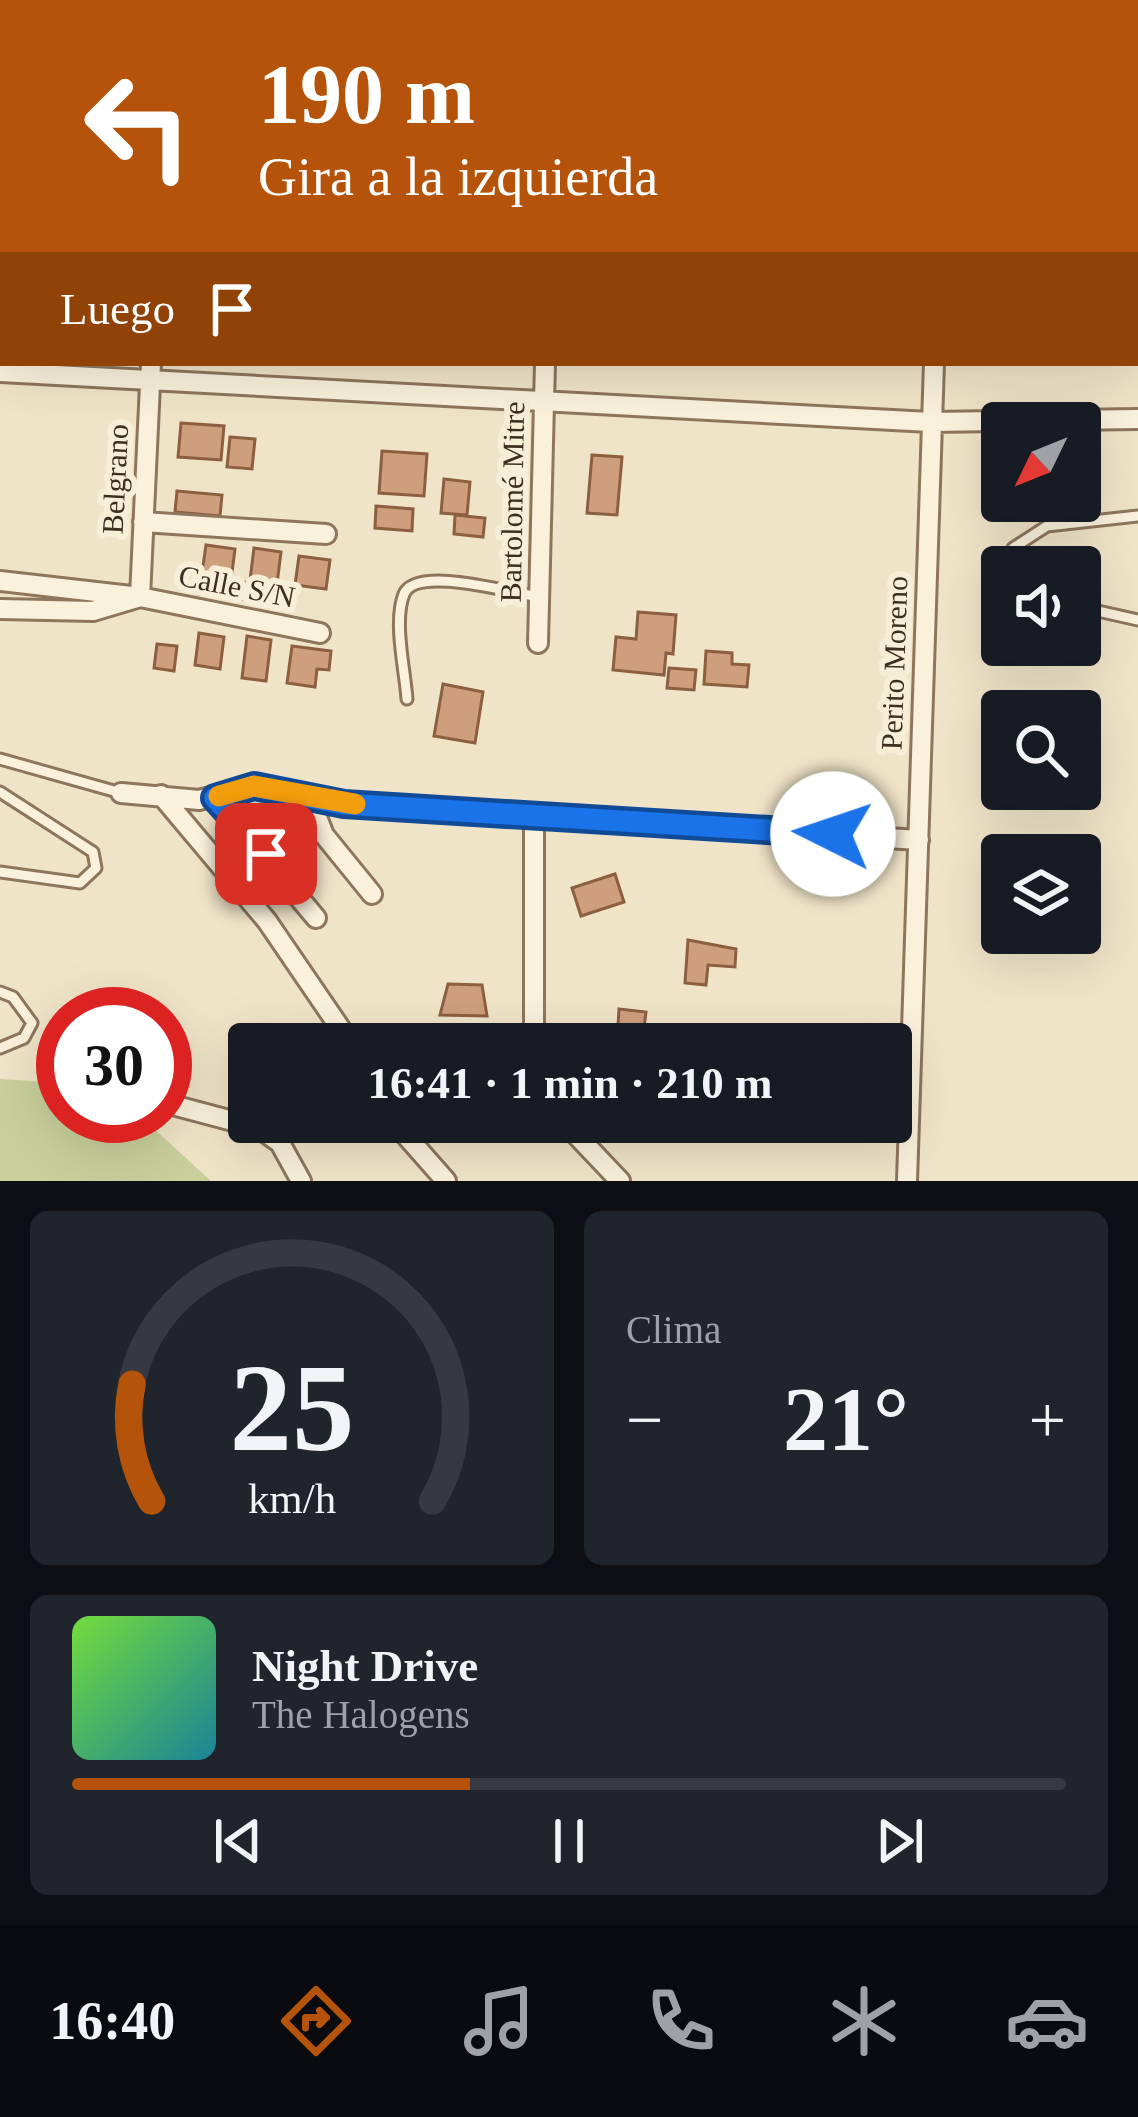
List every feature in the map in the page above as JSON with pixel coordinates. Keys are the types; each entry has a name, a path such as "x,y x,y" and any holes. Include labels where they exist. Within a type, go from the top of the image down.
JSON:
{"street":[{"name":"Bartolomé Mitre","path":"538,643 545,366"},
{"name":"Perito Moreno","path":"907,1181 934,366"},
{"path":"0,372 151,372 544,404 930,422 1138,419"},
{"name":"Belgrano","path":"140,597 151,372"},
{"path":"143,522 326,534"},
{"path":"0,581 140,597"},
{"name":"Calle S/N","path":"0,609 93,610 140,597 320,634"},
{"path":"121,793 215,798 254,786 309,797 919,840"},
{"path":"161,795 267,921 337,1023"},
{"path":"309,797 324,835 372,894"},
{"path":"215,798 316,917"},
{"path":"534,813 534,1023"},
{"path":"192,1110 259,1128 280,1143 301,1181"},
{"path":"413,1143 446,1181"},
{"path":"584,1143 620,1181"}],"lane":[{"path":"1015,546 1047,526 1138,516"},
{"path":"407,699 401,606 405,590 415,581 435,577 539,597"},
{"path":"1101,612 1138,620"},
{"path":"0,759 121,793"},
{"path":"0,792 93,852 96,868 80,883 0,872"},
{"path":"0,992 13,997 32,1023 25,1038 0,1048"}],"green space":[{"path":"0,1079 36,1081 36,1143 169,1143 211,1181 0,1181"}],"building":[{"path":"181,423 224,426 221,460 178,457"},
{"path":"230,437 255,439 252,469 227,467"},
{"path":"382,451 427,454 424,496 379,493"},
{"path":"592,455 622,457 617,515 587,513"},
{"path":"444,479 470,482 467,515 441,513"},
{"path":"177,491 222,495 220,516 175,512"},
{"path":"376,506 413,509 412,531 375,528"},
{"path":"455,515 485,518 483,537 454,534"},
{"path":"206,545 235,549 231,580 244,582 242,599 199,594"},
{"path":"254,548 281,552 276,592 249,588"},
{"path":"299,556 330,560 326,589 295,585"},
{"path":"638,612 676,615 673,654 666,653 664,675 613,670 616,637 636,639"},
{"path":"199,633 224,637 220,669 195,665"},
{"path":"247,636 271,640 266,681 242,678"},
{"path":"157,644 177,646 174,671 154,668"},
{"path":"292,646 331,651 329,670 317,669 315,687 287,683"},
{"path":"706,651 732,653 732,664 749,665 747,687 704,684"},
{"path":"669,668 696,670 694,690 667,688"},
{"path":"443,684 483,692 475,743 434,736"},
{"path":"615,874 624,902 581,916 572,888"},
{"path":"688,940 736,949 735,967 708,965 706,985 685,983"},
{"path":"448,984 482,985 487,1016 440,1015"},
{"path":"619,1009 646,1012 645,1023 618,1023"}],"slow traffic":[{"path":"219,796 254,786 355,804"}],"route":[{"path":"266,854 215,798 254,786 344,804 833,834"}]}
